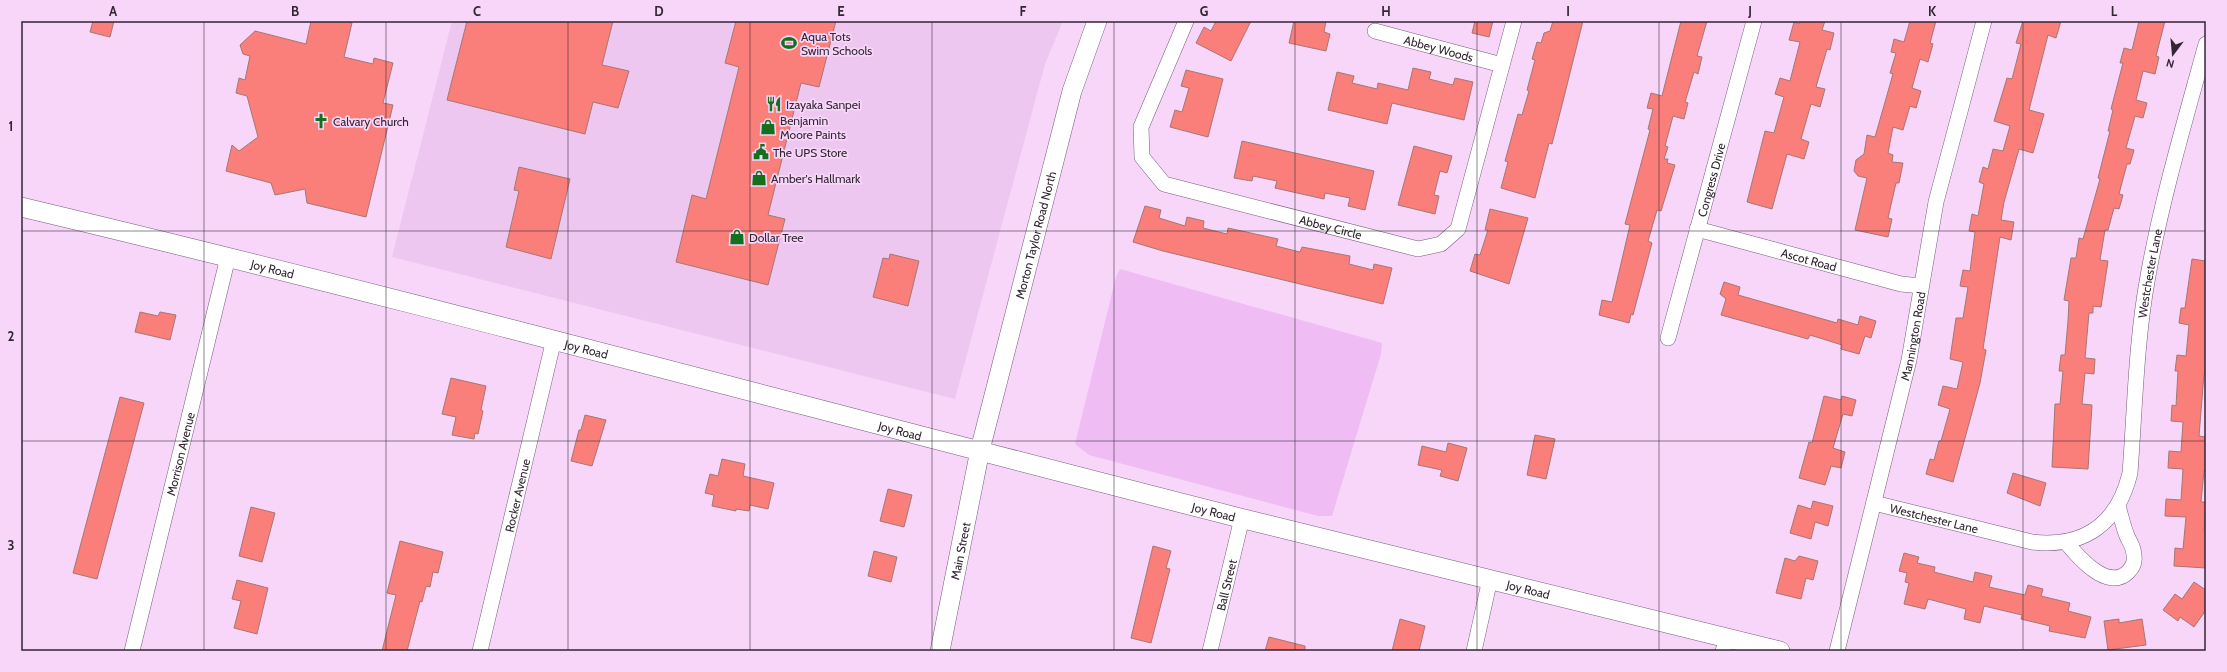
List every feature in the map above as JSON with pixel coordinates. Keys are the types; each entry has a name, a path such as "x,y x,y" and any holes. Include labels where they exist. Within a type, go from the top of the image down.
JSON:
{"street":[{"name":"Morton Taylor Road North","path":"980,450 1072,91 1097,21"},
{"name":"Abbey Circle","path":"1186,21 1141,127 1142,157 1164,184 1418,249 1441,244 1458,229 1514,21"},
{"name":"Congress Drive","path":"1668,338 1754,21"},
{"name":"Mannington Road","path":"1837,651 1909,360 1938,194 1984,21"},
{"name":"Abbey Woods","path":"1375,30 1502,65"},
{"name":"Westchester Lane","path":"1874,502 2032,542 2049,544 2082,538 2109,518 2118,506 2126,489 2130,473 2141,326 2147,278 2169,181 2206,44"},
{"name":"Joy Road","path":"21,208 228,257 554,339 1242,518 1490,579 1725,644 1780,651"},
{"name":"Ascot Road","path":"1697,229 1901,284 1921,286"},
{"name":"Morrison Avenue","path":"132,651 228,257"},
{"name":"Rocker Avenue","path":"480,651 554,339"},
{"name":"Main Street","path":"940,651 980,450"},
{"path":"2066,542 2078,557 2101,576 2118,579 2126,574 2132,568 2134,558 2133,547 2118,506"},
{"name":"Ball Street","path":"1210,651 1242,518"},
{"path":"1474,651 1490,579"}],"shaded area":[{"path":"452,21 1063,21 1045,64 955,399 392,257"},
{"path":"1120,269 1382,343 1381,354 1332,516 1318,516 1089,455 1075,444 1116,277"}],"building":[{"path":"93,21 114,21 110,37 90,32"},
{"name":"Calvary Church","path":"311,21 342,21 352,23 344,57 373,64 374,58 393,63 383,103 393,105 366,217 307,203 305,189 275,195 271,183 226,171 232,145 239,151 258,137 247,96 236,93 239,78 245,80 250,56 243,54 240,45 255,31 306,44"},
{"path":"467,21 613,21 602,65 629,71 618,108 593,102 585,134 447,100"},
{"path":"736,21 836,21 819,87 801,83 768,215 785,219 768,285 676,262 692,195 706,199 739,67 725,63"},
{"path":"1216,21 1251,21 1231,61 1196,43 1204,27 1211,31"},
{"path":"1294,21 1326,21 1324,32 1330,34 1326,51 1289,43"},
{"path":"1475,21 1493,21 1489,37 1472,33"},
{"path":"1553,21 1583,21 1552,144 1549,143 1535,198 1501,188 1508,162 1505,161 1518,114 1522,115 1529,91 1527,90 1535,60 1532,59 1537,42 1541,43 1544,33 1550,31"},
{"path":"1681,21 1707,21 1697,56 1702,57 1698,74 1694,72 1685,102 1688,103 1684,119 1673,116 1665,146 1668,147 1664,159 1668,159 1667,163 1675,165 1661,211 1657,210 1648,241 1652,243 1633,315 1631,314 1629,323 1599,315 1602,300 1612,302 1630,225 1625,224 1650,130 1648,129 1653,109 1647,108 1651,93 1662,96"},
{"path":"1800,21 1825,21 1822,30 1834,33 1830,50 1827,49 1816,87 1825,89 1820,107 1811,104 1801,139 1809,142 1804,159 1787,154 1772,209 1747,202 1765,131 1774,133 1784,97 1775,94 1780,78 1790,81 1800,42 1789,40 1794,22 1799,24"},
{"path":"1910,21 1936,21 1930,43 1933,44 1928,62 1920,59 1912,88 1921,91 1916,108 1910,106 1903,130 1893,127 1888,153 1893,155 1892,162 1903,163 1899,183 1896,183 1888,218 1892,219 1888,237 1855,230 1867,178 1858,176 1854,171 1856,160 1864,154 1867,135 1875,137 1893,74 1890,73 1896,53 1891,52 1894,39 1904,42"},
{"path":"2023,21 2061,21 2056,38 2048,35 2029,110 2044,114 2033,153 2019,149 2004,202 2001,220 2014,222 2011,240 2000,237 1983,349 1986,350 1980,383 1953,482 1926,474 1930,459 1934,460 1950,409 1938,405 1943,386 1957,389 1963,362 1950,359 1956,318 1963,318 1968,287 1960,286 1963,270 1970,271 1975,232 1969,231 1972,214 1978,216 1984,184 1979,182 1983,167 1988,169 1993,149 2003,151 2010,126 1994,121 2007,78 2012,79 2021,44 2016,43"},
{"path":"2139,21 2165,21 2156,56 2159,57 2155,74 2143,71 2136,100 2147,103 2143,118 2135,116 2126,148 2134,150 2130,164 2127,164 2119,194 2123,195 2119,209 2114,208 2108,230 2105,230 2100,260 2108,261 2101,307 2093,306 2093,313 2089,313 2085,358 2095,359 2094,374 2085,373 2082,404 2092,405 2088,469 2052,467 2055,404 2060,404 2063,371 2059,371 2061,355 2065,355 2068,321 2069,301 2064,300 2071,258 2076,258 2079,238 2083,239 2100,179 2098,178 2110,131 2108,131 2113,110 2111,109 2123,63 2120,63 2124,48 2132,50"},
{"path":"1413,68 1431,72 1429,79 1453,85 1455,78 1473,82 1464,120 1392,103 1387,124 1328,110 1337,72 1354,76 1352,83 1377,89 1378,83 1408,90"},
{"path":"1186,70 1223,79 1208,137 1170,127 1175,110 1182,112 1189,88 1181,86"},
{"path":"1242,141 1374,171 1365,210 1348,206 1350,198 1325,193 1324,199 1275,188 1277,181 1253,176 1252,181 1234,178"},
{"path":"1414,146 1452,156 1447,173 1440,171 1434,195 1439,196 1435,214 1398,205"},
{"path":"519,167 570,179 551,259 506,247 519,191 514,190"},
{"path":"1145,206 1161,210 1159,218 1185,226 1187,217 1204,221 1203,228 1227,234 1228,228 1278,239 1276,246 1300,252 1302,247 1350,256 1349,264 1373,270 1374,264 1392,268 1383,304 1163,251 1133,242"},
{"path":"1490,209 1528,218 1509,284 1470,271 1475,254 1480,255 1488,230 1485,230"},
{"path":"890,254 919,261 908,306 873,297 883,258 889,259"},
{"path":"2192,259 2206,261 2206,374 2204,374 2199,436 2206,437 2206,471 2204,471 2201,502 2206,502 2204,531 2206,531 2206,568 2174,566 2175,548 2183,549 2186,517 2165,516 2166,499 2181,500 2183,469 2168,468 2169,451 2181,452 2183,422 2171,421 2172,405 2176,406 2178,371 2175,371 2177,355 2186,356 2189,325 2179,323 2181,308 2185,308"},
{"path":"1724,282 1740,287 1738,295 1837,323 1838,319 1858,325 1860,316 1876,321 1871,338 1865,336 1859,354 1841,349 1842,345 1810,335 1808,339 1721,315 1726,299 1720,294"},
{"path":"140,312 158,316 160,312 176,315 170,340 135,332"},
{"path":"451,378 486,386 478,434 475,433 474,439 452,435 456,417 442,414"},
{"path":"1824,396 1841,400 1842,396 1856,400 1852,416 1843,414 1833,448 1845,452 1841,468 1831,466 1825,485 1799,478 1809,442 1812,443"},
{"path":"120,397 144,403 97,579 73,573"},
{"path":"585,415 606,420 592,466 571,461 579,430 581,430"},
{"path":"1535,435 1555,439 1546,479 1527,475"},
{"path":"1448,443 1467,448 1458,481 1440,476 1442,470 1418,465 1422,446 1446,452"},
{"path":"722,459 745,464 743,476 774,483 768,509 750,505 749,511 736,509 736,511 712,506 714,495 705,493 710,474 718,476"},
{"path":"2013,473 2046,483 2040,506 2007,493"},
{"path":"888,489 912,495 904,527 880,521"},
{"path":"1813,501 1833,506 1828,526 1815,522 1811,539 1790,533 1798,505 1811,509"},
{"path":"251,507 275,513 262,562 239,556"},
{"path":"400,541 443,552 438,573 433,572 430,587 426,586 422,602 420,601 407,651 382,651 396,595 387,593"},
{"path":"1153,546 1171,551 1166,568 1170,569 1151,643 1131,638"},
{"path":"874,551 897,557 891,582 868,576"},
{"path":"1904,553 1919,557 1917,563 1935,567 1934,572 1973,582 1975,572 1992,576 1989,587 2025,595 2028,585 2043,589 2041,596 2070,603 2068,611 2091,617 2085,638 2049,631 2050,626 2021,619 2022,615 1984,606 1980,623 1964,619 1966,609 1928,599 1925,609 1904,604 1909,583 1905,582 1907,573 1899,571"},
{"path":"1799,556 1818,561 1813,580 1806,578 1801,599 1776,593 1785,558 1795,561"},
{"path":"237,580 268,588 257,634 234,628 241,601 232,599"},
{"path":"2194,582 2206,590 2206,610 2194,627 2180,617 2178,621 2163,610 2175,594 2182,599"},
{"path":"1400,619 1425,626 1419,651 1392,651"},
{"path":"2119,619 2119,623 2142,619 2146,645 2108,650 2104,621"},
{"path":"1269,637 1305,646 1305,651 1265,651"}],"place":[{"name":"Aqua Tots Swim Schools","path":"789,43"},
{"name":"Izayaka Sanpei","path":"774,104"},
{"name":"Calvary Church","path":"321,121"},
{"name":"Benjamin Moore Paints","path":"768,127"},
{"name":"The UPS Store","path":"761,152"},
{"name":"Amber's Hallmark","path":"759,178"},
{"name":"Dollar Tree","path":"737,237"}]}
